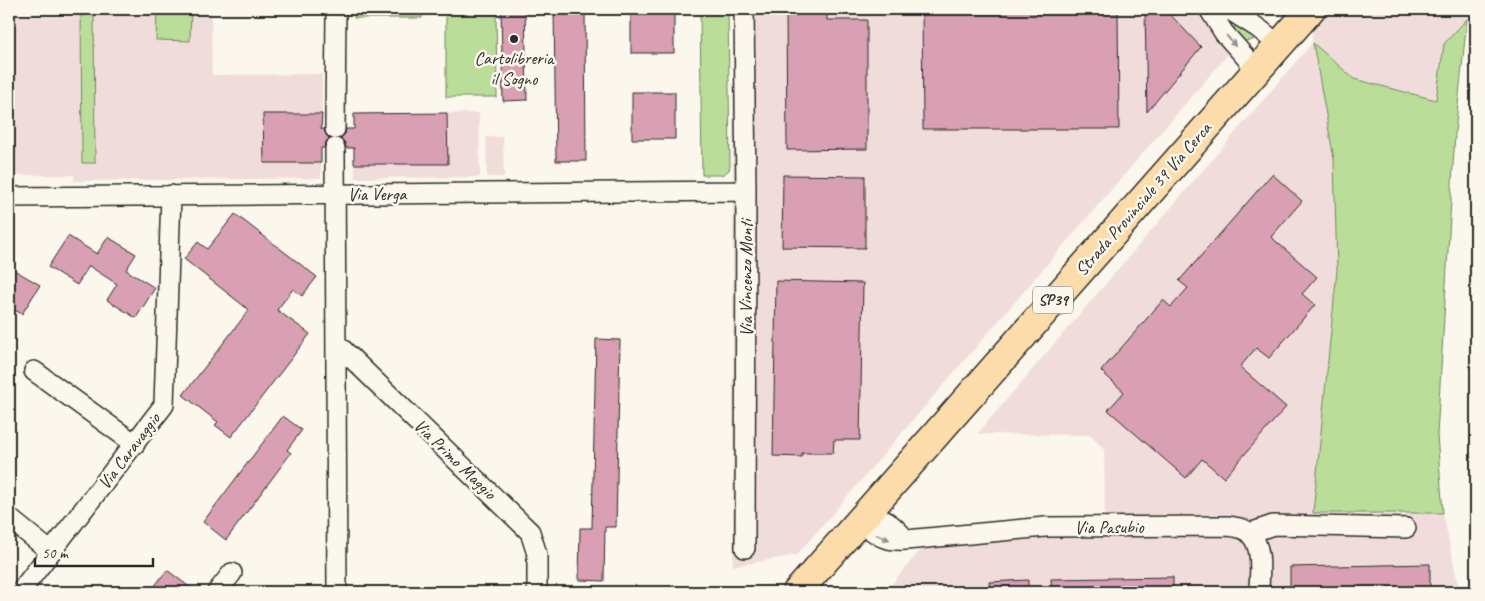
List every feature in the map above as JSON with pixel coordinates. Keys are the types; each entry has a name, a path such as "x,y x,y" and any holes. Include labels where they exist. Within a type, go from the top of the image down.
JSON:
{"main road":[{"name":"Strada Provinciale 39 Via Cerca","path":"797,592 1311,9"}],"street":[{"path":"336,9 336,592"},
{"name":"Via Vincenzo Monti","path":"744,9 746,191 745,548"},
{"path":"1209,9 1224,33 1257,70"},
{"path":"1228,9 1258,28 1279,45"},
{"name":"Via Verga","path":"9,196 746,191"},
{"name":"Via Caravaggio","path":"20,592 164,406 171,196"},
{"name":"Via Primo Maggio","path":"336,343 530,532 537,554 537,592"},
{"path":"34,371 135,444"},
{"name":"Via Pasubio","path":"864,515 878,516 896,528 906,540 1045,527 1228,526 1241,528 1250,533"},
{"path":"9,518 51,552"},
{"path":"1259,592 1259,553 1256,542 1250,533 1273,526 1406,528"},
{"path":"217,592 232,573"}],"shaded area":[{"path":"74,9 211,9 212,75 322,74 321,178 74,181 74,175 9,175 9,16 73,17"},
{"path":"733,9 1267,9 797,555 733,566"},
{"path":"1323,9 1468,9 1467,19 1444,44 1437,100 1354,79 1313,44 1334,159 1337,270 1313,513 1443,513 1460,592 885,592 937,530 1105,519 1104,450 1091,435 977,434 1312,43 1312,21"},
{"path":"479,113 480,177 355,178 354,114"},
{"path":"486,137 503,137 504,177 487,177"}],"green space":[{"path":"81,9 94,9 95,163 82,163"},
{"path":"157,9 191,9 190,41 156,40"},
{"path":"354,9 422,9 422,18 354,18"},
{"path":"446,9 496,9 497,97 446,97"},
{"path":"700,9 728,9 730,166 729,170 722,175 702,175"},
{"path":"1467,19 1455,133 1437,435 1443,513 1313,513 1337,270 1334,159 1313,43 1354,79 1436,100 1444,44"},
{"path":"1239,24 1254,36 1253,40 1243,41 1233,32 1235,26"}],"building":[{"path":"501,9 525,9 527,100 503,101"},
{"path":"554,9 585,9 586,161 556,161"},
{"path":"631,9 674,9 674,53 631,53"},
{"path":"786,9 827,9 827,20 867,20 867,149 787,150"},
{"path":"922,9 1118,9 1119,129 923,129"},
{"path":"1145,9 1165,9 1201,47 1147,112"},
{"path":"632,92 675,92 675,139 632,139"},
{"path":"447,113 448,164 354,164 354,148 346,148 341,138 345,134 346,129 354,129 354,114"},
{"path":"263,114 322,114 321,129 324,129 329,138 324,148 321,148 321,163 264,163"},
{"path":"1272,174 1302,201 1271,237 1317,277 1302,294 1315,305 1269,358 1256,348 1240,367 1286,407 1224,478 1202,459 1186,478 1108,410 1124,392 1101,371 1163,300 1171,307 1188,288 1179,281"},
{"path":"783,175 865,176 865,248 782,247"},
{"path":"235,214 317,277 302,296 293,289 277,310 310,334 231,437 215,425 218,422 183,395 249,310 184,259 198,242 207,249"},
{"path":"68,236 97,254 108,237 136,254 126,270 155,288 136,318 107,300 117,284 89,266 77,285 48,267"},
{"path":"9,267 40,285 22,314 9,307"},
{"path":"776,281 863,283 860,440 834,440 833,453 802,453 802,457 773,456"},
{"path":"596,339 620,340 616,527 605,527 604,581 579,580 580,528 592,528"},
{"path":"283,416 302,430 287,450 291,453 226,540 203,522"},
{"path":"1430,564 1430,592 1290,592 1290,567"},
{"path":"167,570 196,592 150,592"},
{"path":"1173,577 1173,592 1052,592 1051,579"},
{"path":"1028,580 1028,592 990,592 989,582"}],"place":[{"name":"Cartolibreria il Sogno","path":"514,39"}]}
